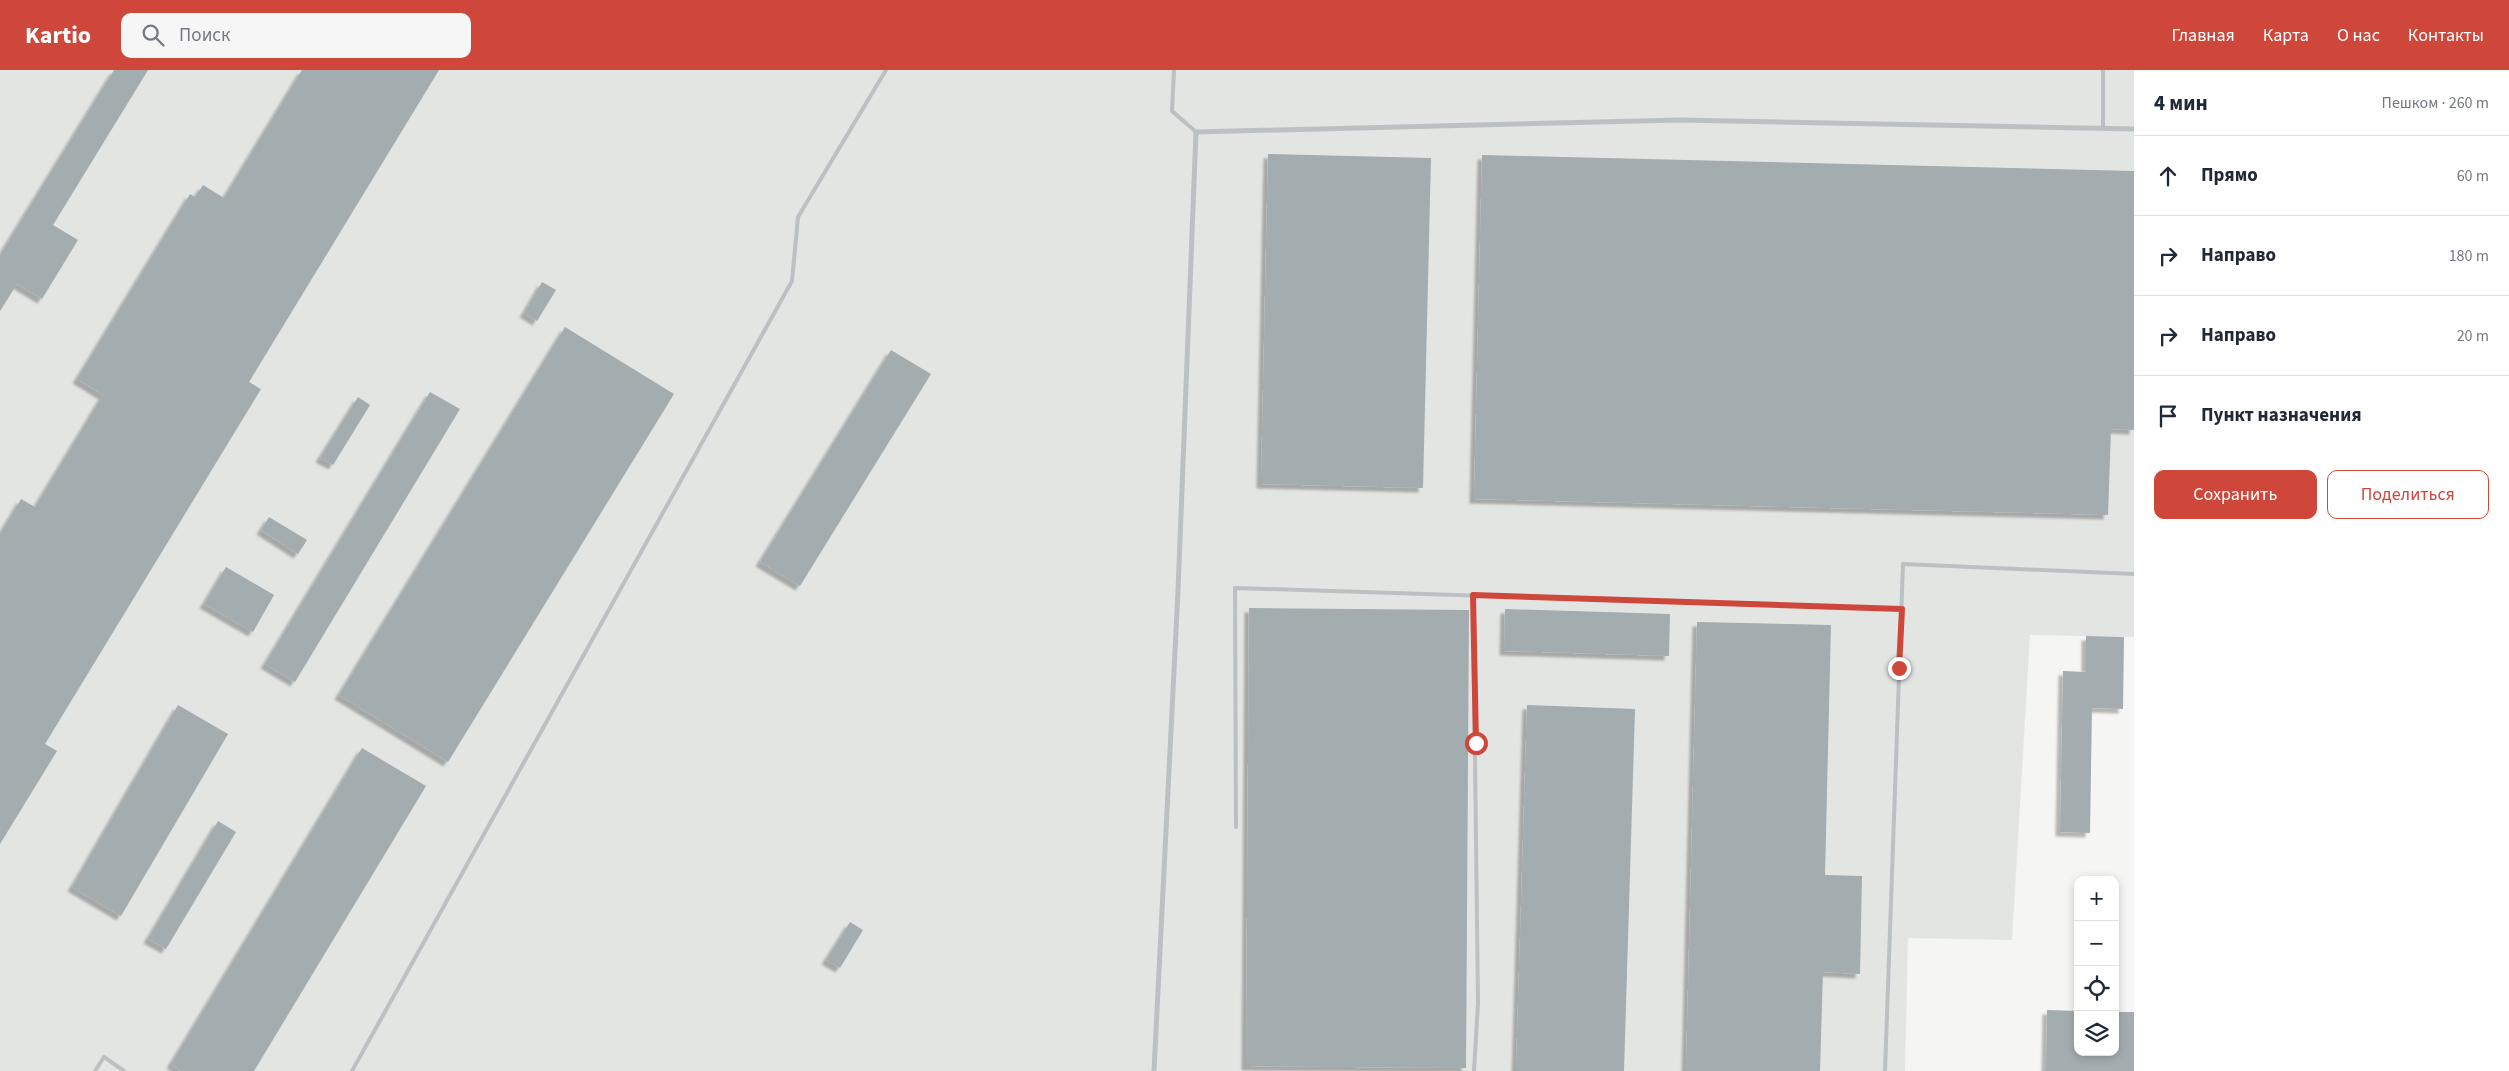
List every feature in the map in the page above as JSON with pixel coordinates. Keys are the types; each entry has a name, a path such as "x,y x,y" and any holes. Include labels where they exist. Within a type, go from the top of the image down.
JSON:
{"street":[{"path":"1154,1071 1178,591 1196,132 1680,120 2134,129"}],"lane":[{"path":"352,1071 792,281 798,217 886,70"},
{"path":"1174,70 1172,111 1196,132"},
{"path":"2103,70 2103,128"},
{"path":"1885,1071 1903,564 2134,574"},
{"path":"1236,827 1235,588 1902,609"},
{"path":"1473,595 1478,993 1474,1071"},
{"path":"95,1071 104,1057 124,1071"}],"shaded area":[{"path":"0,70 2134,70 2134,637 2030,635 2012,940 1908,938 1905,1071 0,1071"}],"building":[{"path":"114,70 148,70 53,225 78,240 42,299 17,284 0,311 0,255"},
{"path":"302,70 439,70 249,382 261,389 45,744 57,751 0,844 0,534 21,499 35,507 103,395 77,379 190,194 195,197 203,185 224,198"},
{"path":"1268,154 1431,158 1423,488 1261,484"},
{"path":"1482,155 2134,171 2134,430 2111,429 2108,515 1474,499"},
{"path":"542,282 556,290 537,321 524,313"},
{"path":"565,327 674,394 448,762 339,695"},
{"path":"891,350 931,374 800,586 760,562"},
{"path":"430,392 460,409 295,682 265,664"},
{"path":"358,397 370,405 333,465 320,458"},
{"path":"269,517 307,540 298,554 261,530"},
{"path":"226,567 274,595 253,632 204,604"},
{"path":"1249,608 1469,610 1466,1068 1246,1066"},
{"path":"1505,609 1670,614 1669,656 1504,651"},
{"path":"1697,622 1831,625 1825,875 1862,876 1860,974 1823,972 1820,1071 1686,1071"},
{"path":"2086,636 2124,637 2123,709 2092,708 2090,833 2060,832 2063,671 2086,672"},
{"path":"178,705 228,734 121,916 72,887"},
{"path":"1527,705 1635,709 1624,1071 1516,1071"},
{"path":"362,748 426,786 254,1071 182,1071 171,1064"},
{"path":"218,821 236,832 166,949 148,939"},
{"path":"850,922 863,930 840,968 826,960"},
{"path":"2047,1010 2074,1011 2074,1056 2119,1056 2119,1012 2134,1012 2134,1071 2046,1071"}],"route":[{"path":"1476,743 1475,603 1473,595 1902,609 1899,668"}]}
